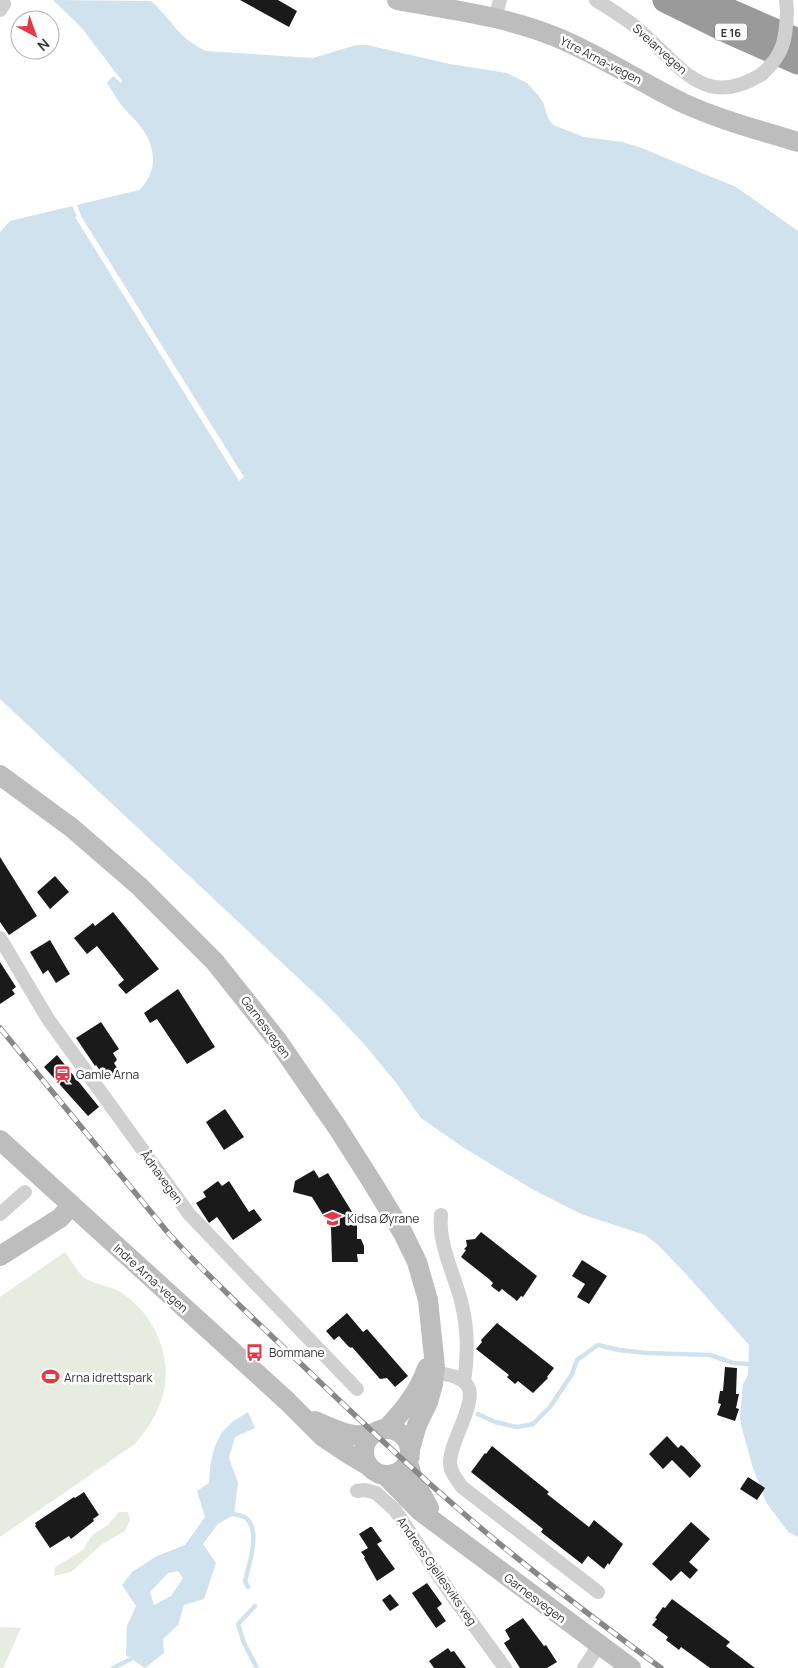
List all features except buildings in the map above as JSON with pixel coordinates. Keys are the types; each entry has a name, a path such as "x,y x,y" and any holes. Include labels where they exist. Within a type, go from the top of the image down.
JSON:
{"highway":[{"name":"E 16","path":"665,0 730,32 798,62"},
{"name":"E 16","path":"704,0 798,41"}],"main road":[{"name":"Ytre Arna-vegen","path":"397,0 498,9 530,27 582,48 669,96 699,110 798,142"},
{"name":"Garnesvegen","path":"0,775 72,828 138,886 215,962 277,1040 337,1127 403,1233 417,1262 428,1300 432,1349 428,1402 417,1425 409,1455 413,1479 421,1496 441,1526"},
{"name":"Indre Arna-vegen","path":"0,1140 302,1415 323,1437 367,1465"},
{"path":"0,1256 60,1218 72,1205"},
{"name":"Garnesvegen","path":"379,1431 410,1401 430,1371"},
{"name":"Indre Arna-vegen","path":"302,1415 341,1432 363,1436 379,1431"},
{"path":"395,1430 402,1434 407,1441 409,1455 404,1468 398,1473 386,1476 375,1472 367,1465 364,1450 367,1440 379,1431 395,1430"},
{"name":"Garnesvegen","path":"386,1476 420,1511 631,1668"}],"street":[{"path":"0,10 4,4 1,0"},
{"name":"Sveiarvegen","path":"596,0 638,28 682,71 708,85 727,88 751,81 762,74 777,59 782,51 786,30 786,5"},
{"name":"Ådnavegen","path":"0,938 48,1019 189,1214 357,1389"},
{"path":"0,1214 25,1192"},
{"path":"441,1215 440,1225 443,1241 464,1315 466,1368 464,1382"},
{"path":"430,1371 460,1379 468,1385 470,1392 468,1407 451,1452 450,1464 453,1475 462,1487 598,1592"},
{"name":"Andreas Gjellesviks veg","path":"357,1491 365,1490 376,1493 395,1510 451,1594 505,1668"},
{"path":"584,1668 599,1646"}],"shaded area":[{"path":"65,1252 84,1277 122,1293 142,1311 157,1334 162,1346 166,1373 165,1386 161,1402 154,1417 135,1444 0,1537 0,1297"},
{"path":"119,1512 128,1512 130,1520 125,1531 102,1544 71,1572 54,1576 55,1567 83,1550 92,1535 108,1525"},
{"path":"0,1627 21,1628 3,1668 0,1668"}],"water":[{"path":"53,0 151,1 181,34 206,51 313,58 356,45 367,45 450,64 507,73 527,83 538,95 553,125 584,137 622,142 639,147 736,187 798,231 798,1537 788,1532 766,1502 752,1465 741,1425 743,1384 748,1375 749,1345 684,1272 657,1244 645,1235 581,1214 532,1189 464,1148 421,1118 397,1084 365,1045 326,1004 0,699 0,232 10,221 139,190 149,177 153,163 152,148 145,133 120,103 107,83 113,76 121,83 122,81 81,27"},
{"path":"248,1412 255,1428 235,1437 229,1458 238,1483 234,1515 218,1524 203,1544 216,1563 204,1599 184,1605 178,1625 163,1639 164,1653 145,1668 126,1655 127,1626 136,1606 122,1585 132,1572 157,1556 185,1545 205,1517 197,1491 209,1483 213,1452 219,1437 229,1425","holes":["178,1571 183,1578 171,1596 154,1605 150,1592 168,1573"]}],"pier":[{"path":"77,205 81,216 244,477 239,481 75,217 77,216 72,206"}],"waterway":[{"path":"478,1414 495,1422 517,1427 533,1424 550,1407 572,1374 577,1360 598,1345 646,1353 710,1355 733,1363 749,1364"},
{"path":"234,1514 246,1518 253,1531 253,1548 245,1581 248,1587"},
{"path":"255,1606 238,1624 244,1643 257,1668"},
{"path":"113,1668 131,1659"}],"railway":[{"path":"0,1028 169,1234 233,1299 379,1438 462,1512 510,1553 661,1668"}],"place":[{"name":"Gamle Arna","path":"62,1074"},
{"name":"Kidsa Øyrane","path":"333,1218"},
{"name":"Bommane","path":"255,1352"},
{"name":"Arna idrettspark","path":"50,1377"}]}
